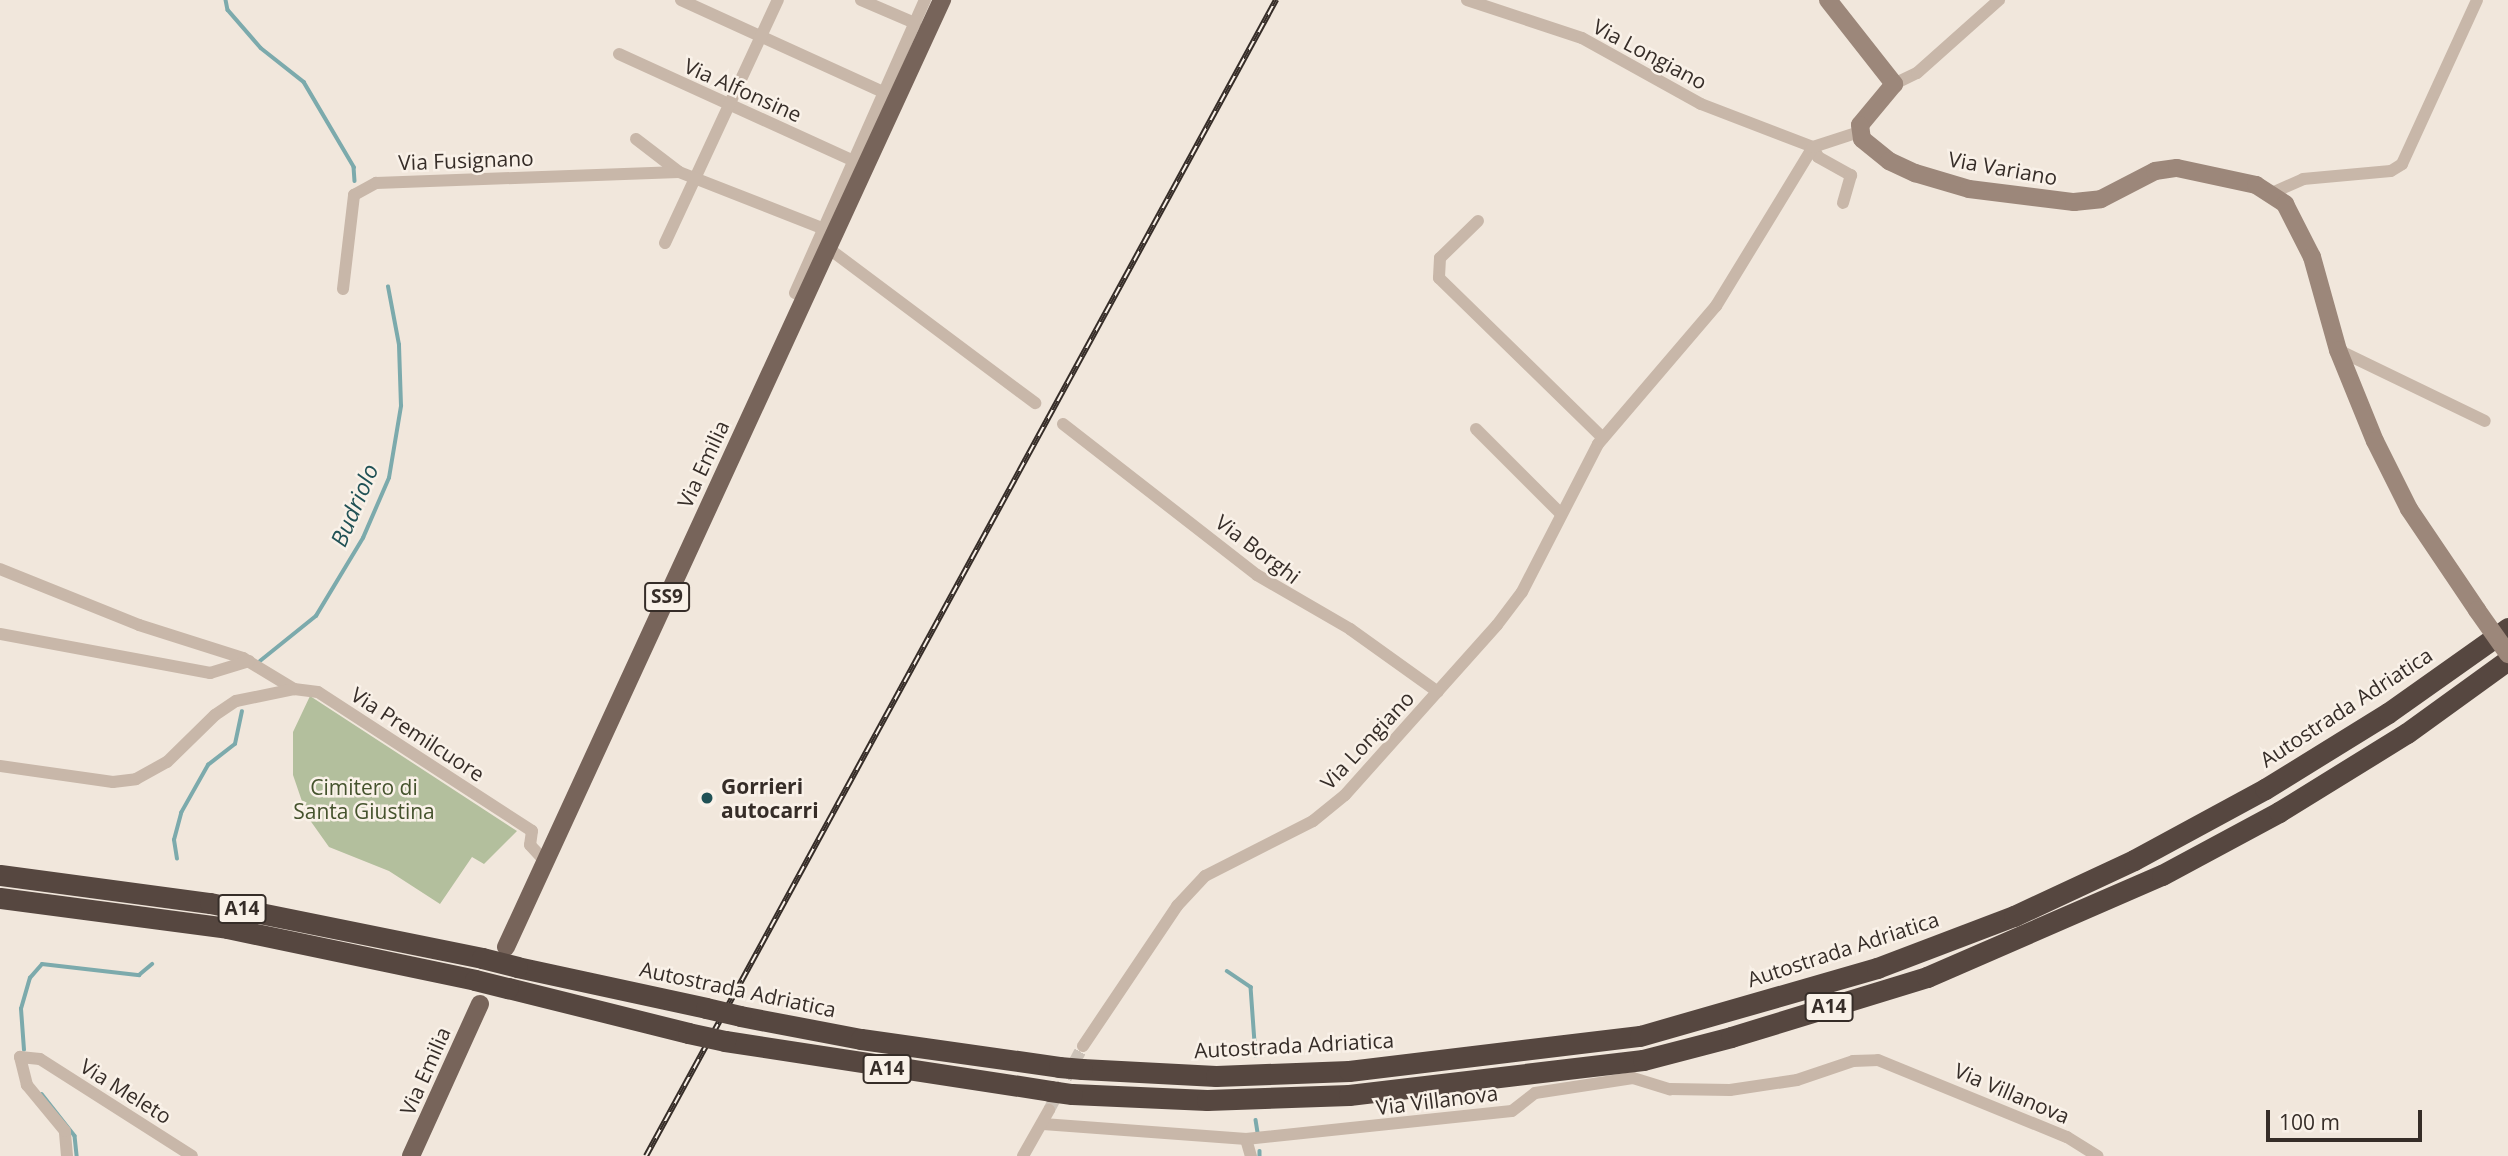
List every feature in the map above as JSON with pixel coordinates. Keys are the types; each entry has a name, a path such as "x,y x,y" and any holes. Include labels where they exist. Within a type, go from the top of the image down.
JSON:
{"highway":[{"name":"Autostrada Adriatica","path":"0,875 210,902 482,958 740,1016 861,1039 1082,1069 1216,1076 1349,1072 1640,1036 1877,968 2014,916 2134,860 2355,733 2508,628"},
{"name":"A14","path":"0,898 227,928 475,980 725,1041 1049,1100 1072,1094 1207,1100 1349,1095 1643,1060 1744,1033 1927,977 2162,875 2279,813 2407,733 2508,660"}],"main road":[{"name":"Via Emilia","path":"506,947 828,236 942,0"},
{"name":"Via Emilia","path":"411,1156 480,1004"}],"street":[{"path":"681,0 883,92"},
{"path":"665,243 778,0"},
{"path":"861,0 915,23"},
{"name":"Via Emilia","path":"795,293 828,236 852,160 925,0"},
{"name":"Via Longiano","path":"1466,0 1582,38 1701,104 1813,147 1818,157 1851,175 1843,202"},
{"path":"1828,0 1895,84"},
{"path":"1813,147 1859,132 1866,116 1895,84 1917,73 2000,0"},
{"path":"2477,0 2402,164 2390,171 2303,179 2272,193 2285,204 2312,257 2348,377 2409,509 2508,654"},
{"name":"Via Alfonsine","path":"619,54 852,160"},
{"name":"Via Variano","path":"1859,132 1871,149 1889,161 1982,191 2088,201 2101,199 2155,172 2177,168 2218,174 2272,193"},
{"name":"Via Fusignano","path":"636,139 679,172 828,236"},
{"name":"Via Longiano","path":"1083,1045 1177,906 1205,876 1312,821 1345,795 1438,692 1522,592 1603,438 1716,306 1813,147"},
{"name":"Via Fusignano","path":"343,289 354,229 351,208 361,187 376,183 679,172"},
{"path":"1478,221 1440,258 1440,278 1603,438"},
{"path":"828,236 1035,403"},
{"path":"2338,350 2485,421"},
{"path":"2348,377 2366,365"},
{"name":"Via Borghi","path":"1063,424 1274,587 1350,629 1438,692"},
{"path":"1476,429 1561,514"},
{"name":"Via Premilcuore","path":"0,569 129,621 249,661 294,689 318,692 532,831 555,841"},
{"path":"0,634 210,673 249,661"},
{"path":"0,766 113,782 136,779 167,762 215,715 236,701 294,689"},
{"path":"532,831 530,845 545,861"},
{"name":"Via Meleto","path":"67,1156 65,1131 21,1074 20,1056 40,1059 192,1156"},
{"name":"Via Villanova","path":"1043,1124 1246,1139 1512,1111 1535,1093 1633,1078 1670,1089 1730,1090 1797,1080 1853,1061 1878,1059 2067,1137 2097,1156"},
{"path":"1023,1156 1043,1124 1049,1100"},
{"path":"1246,1139 1251,1156"}],"green space":[{"name":"Cimitero di Santa Giustina","path":"310,696 517,831 484,864 472,857 440,904 389,871 329,847 307,816 293,775 293,732"}],"waterway":[{"name":"Budriolo","path":"226,0 228,10 261,48 304,82 354,167 355,181"},
{"name":"Budriolo","path":"260,661 316,616 363,538 389,478 401,406 399,345 388,287"},
{"name":"Budriolo","path":"177,859 174,840 181,813 208,765 235,744 242,712"},
{"name":"Budriolo","path":"24,1050 21,1009 30,978 42,964 139,975 152,964"},
{"path":"1227,971 1251,987 1256,1056"},
{"name":"Budriolo","path":"42,1094 75,1136 77,1156"},
{"path":"1256,1120 1258,1133"},
{"path":"1260,1151 1260,1156"}],"tunnel":[{"path":"1049,1110 1083,1046"}],"railway":[{"path":"646,1156 1276,0"}],"place":[{"name":"Gorrieri autocarri","path":"707,798"}]}
